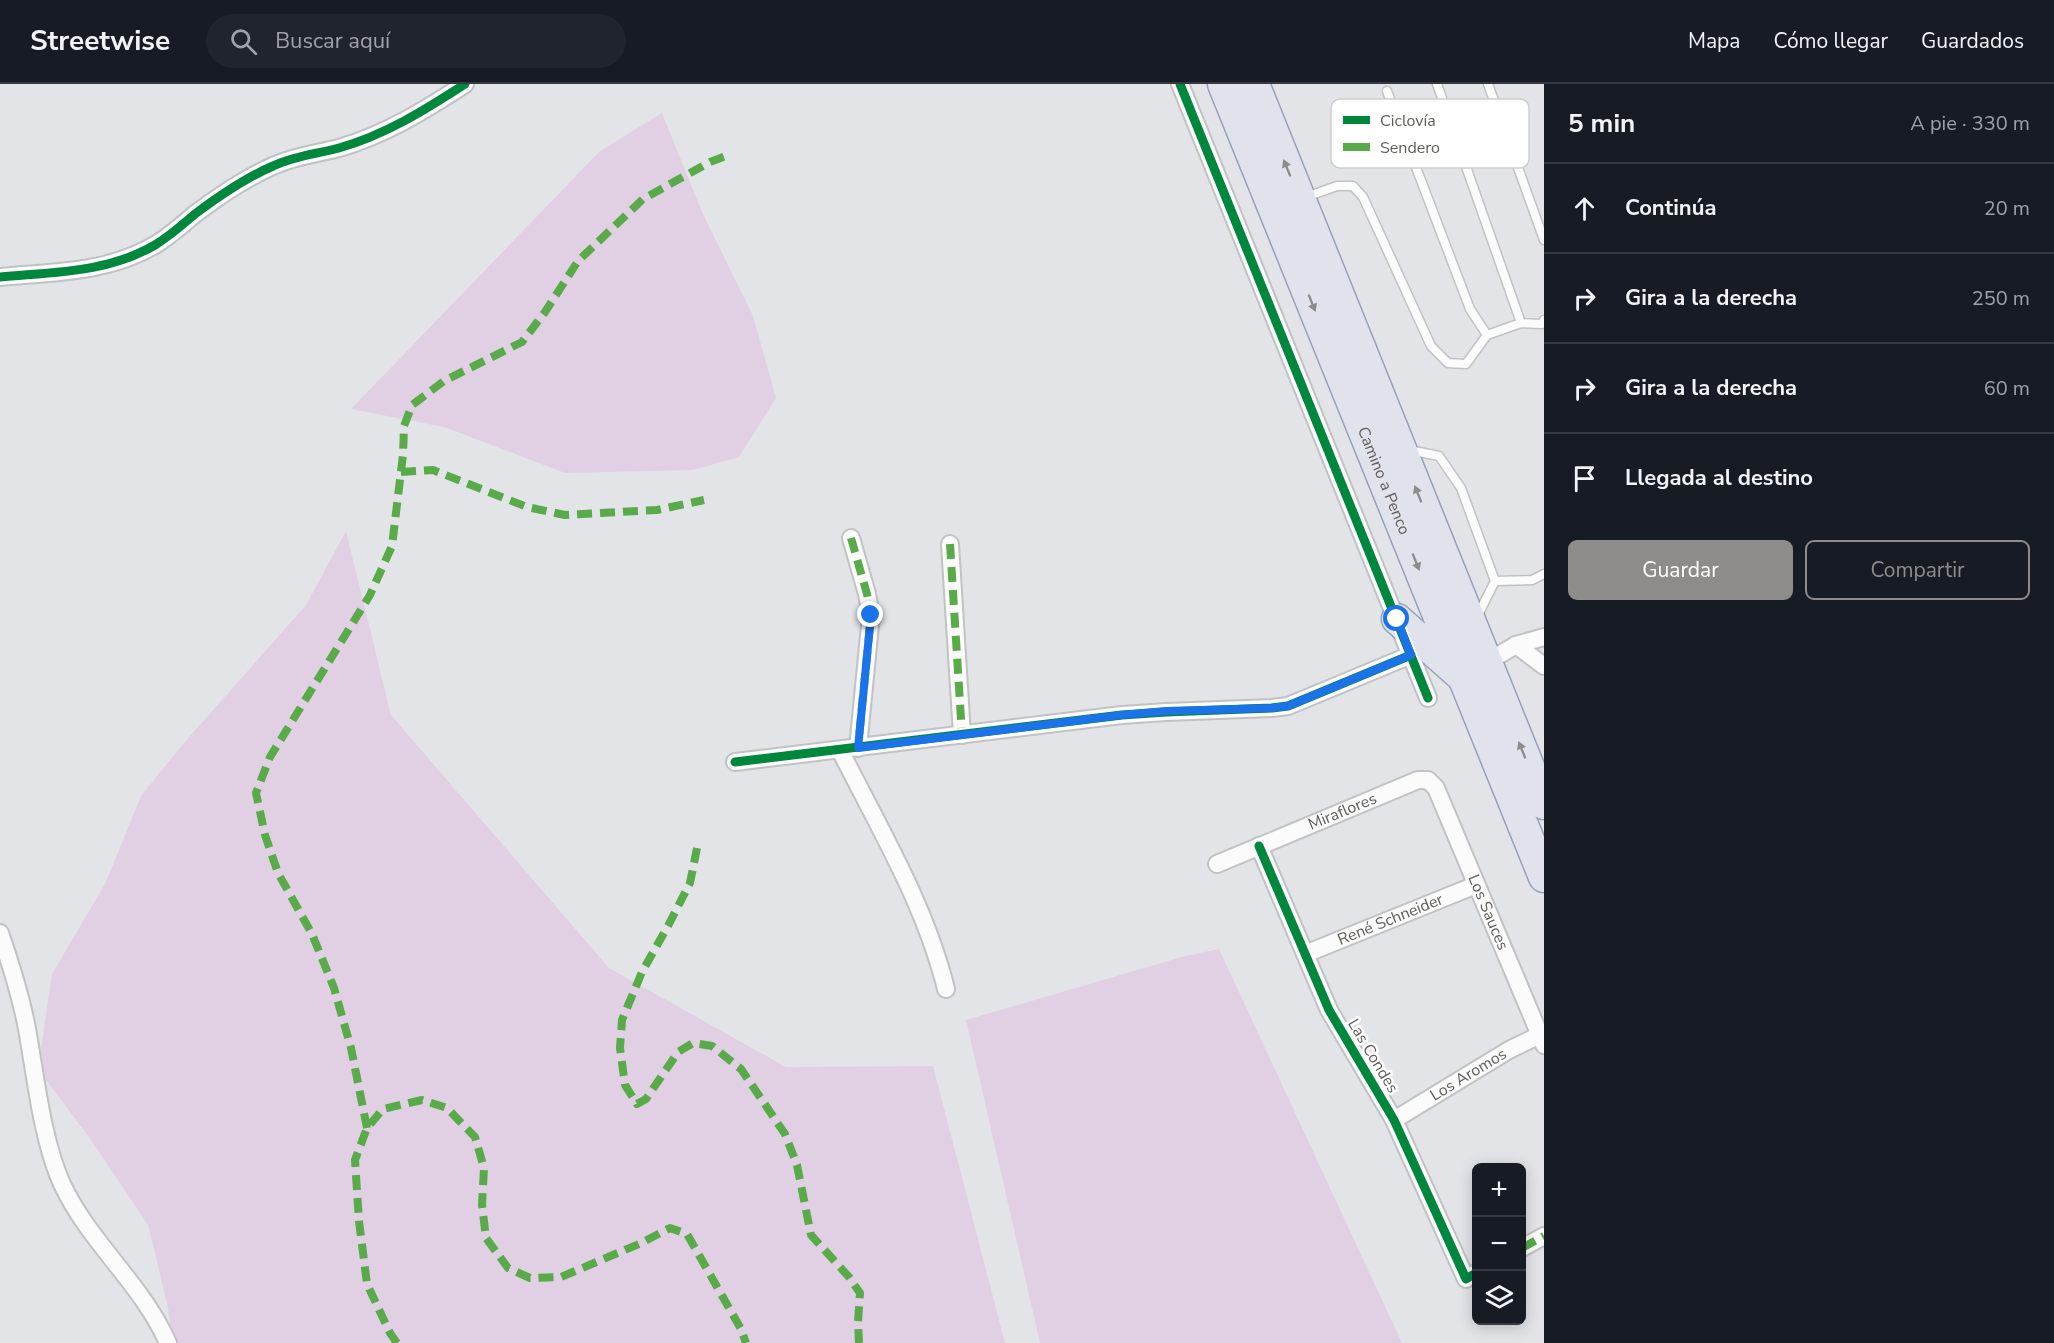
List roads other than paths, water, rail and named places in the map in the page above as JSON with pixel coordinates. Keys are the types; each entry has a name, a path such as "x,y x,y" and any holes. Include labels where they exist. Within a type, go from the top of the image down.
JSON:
{"highway":[{"name":"Camino a Penco","path":"1223,84 1475,670 1544,804"},
{"name":"Camino a Penco","path":"1254,84 1472,626 1475,670 1544,877"},
{"path":"1397,619 1475,670"}],"street":[{"path":"0,277 77,271 111,264 132,256 154,245 254,175 294,157 339,148 383,131 429,107 465,84"},
{"path":"1180,84 1428,698"},
{"path":"851,538 871,615 858,748"},
{"path":"950,544 962,735"},
{"path":"1475,670 1516,645 1544,637"},
{"path":"1516,645 1544,666"},
{"path":"735,762 1166,711 1280,707 1303,700 1411,655"},
{"path":"840,750 922,913 934,945 946,989"},
{"name":"Miraflores","path":"1217,864 1418,780 1428,780"},
{"name":"Los Sauces","path":"1428,780 1436,788 1542,1038"},
{"name":"Las Condes","path":"1259,846 1329,1010 1394,1120 1471,1276"},
{"name":"René Schneider","path":"1305,954 1476,885"},
{"path":"0,933 20,996 40,1104 58,1175 72,1202 143,1299 168,1343"},
{"name":"Los Aromos","path":"1394,1120 1509,1050 1542,1038"},
{"path":"1526,1245 1544,1236"}],"lane":[{"path":"1437,84 1442,99"},
{"path":"1488,84 1493,99"},
{"path":"1387,91 1390,99"},
{"path":"1416,168 1470,309 1487,335"},
{"path":"1467,168 1521,323"},
{"path":"1518,168 1544,240"},
{"path":"1300,199 1337,186 1353,186 1363,197 1431,345 1448,363 1466,364 1487,335 1521,323 1542,324 1544,320"},
{"path":"1400,449 1439,456 1461,488 1495,581 1472,626"},
{"path":"1495,581 1532,580 1544,574"}]}
